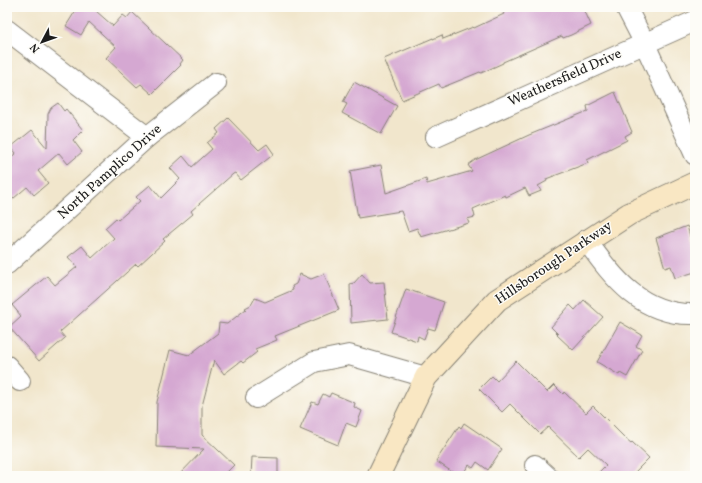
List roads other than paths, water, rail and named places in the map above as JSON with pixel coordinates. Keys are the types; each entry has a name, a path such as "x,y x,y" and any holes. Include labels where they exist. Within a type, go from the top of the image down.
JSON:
{"street":[{"path":"626,7 644,42 695,155"},
{"name":"Weathersfield Drive","path":"436,137 644,42 695,21"},
{"path":"7,30 147,137"},
{"name":"North Pamplico Drive","path":"7,264 147,137 216,83"},
{"name":"Hillsborough Parkway","path":"378,476 426,377 497,300 586,240 629,214 695,183"},
{"path":"586,240 617,282 640,299 662,310 685,315 695,314"},
{"path":"256,398 314,362 349,355 426,377"},
{"path":"7,366 20,381"}]}
